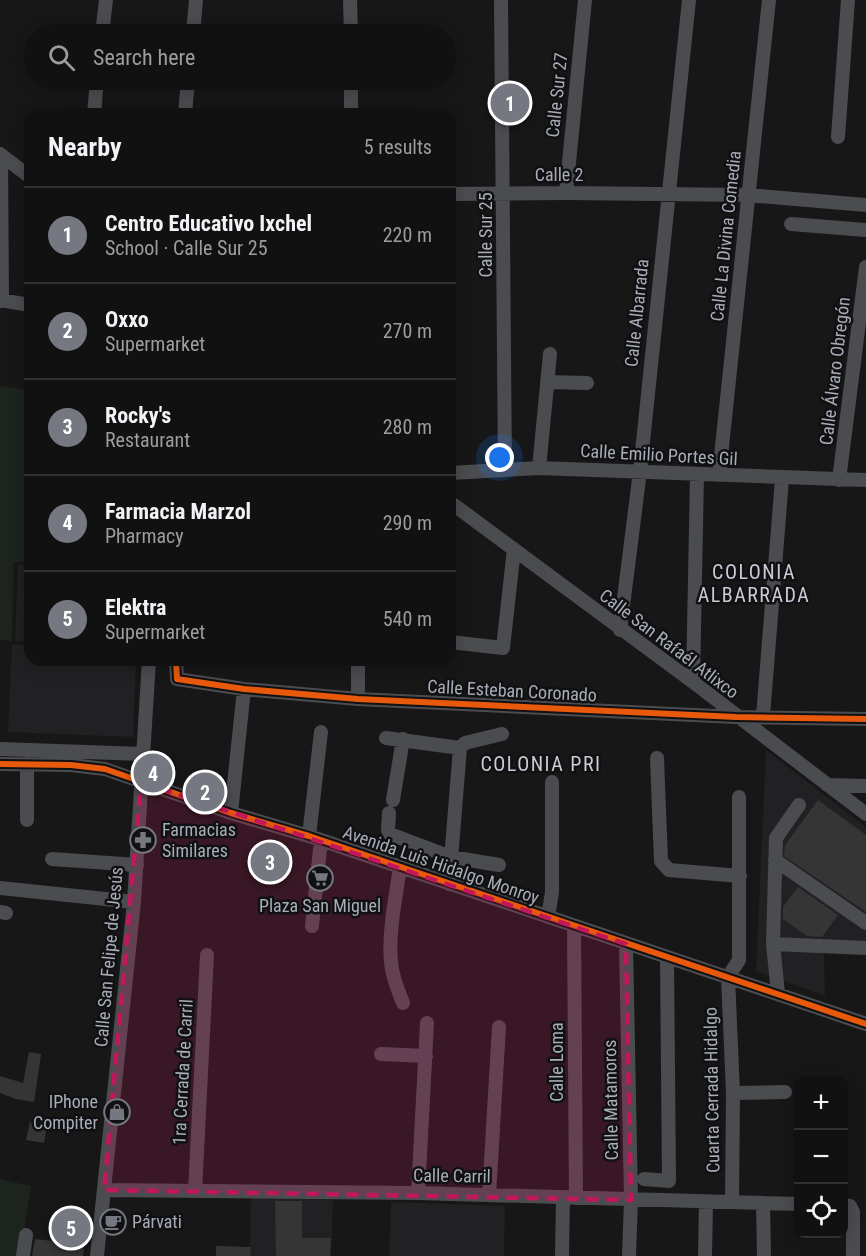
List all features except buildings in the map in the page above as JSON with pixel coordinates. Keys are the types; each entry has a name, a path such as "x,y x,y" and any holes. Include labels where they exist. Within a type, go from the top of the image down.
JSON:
{"street":[{"path":"103,24 105,0"},
{"path":"194,24 196,0"},
{"path":"350,0 351,24"},
{"name":"Calle Sur 25","path":"501,0 505,470"},
{"name":"Calle Sur 27","path":"566,193 585,0"},
{"name":"Calle Albarrada","path":"620,630 640,471 667,193 689,0"},
{"name":"Calle La Divina Comedia","path":"719,476 770,0"},
{"path":"838,137 848,0"},
{"path":"95,108 96,90"},
{"path":"186,108 187,90"},
{"path":"351,90 351,108"},
{"path":"1,155 24,172"},
{"path":"1,155 1,301 24,304"},
{"name":"Calle 2","path":"456,194 748,195 866,205"},
{"path":"791,224 866,230"},
{"name":"Calle Álvaro Obregón","path":"839,480 866,267"},
{"path":"539,468 550,354"},
{"path":"547,382 587,383"},
{"name":"Calle Emilio Portes Gil","path":"456,473 539,468 782,479 866,480"},
{"path":"693,682 698,474"},
{"path":"764,716 782,479"},
{"name":"Calle San Rafaél Atlixco","path":"456,506 866,814"},
{"path":"456,643 502,648 514,549"},
{"name":"Calle San Felipe de Jesús","path":"97,1256 99,1198 134,902 149,666"},
{"name":"Calle Esteban Coronado","path":"176,666 177,679 244,689 358,699 736,717 866,719"},
{"path":"358,666 358,699"},
{"path":"233,829 244,689"},
{"path":"312,926 321,732"},
{"path":"449,884 460,748 465,743 502,734"},
{"path":"386,738 460,748"},
{"path":"403,739 391,807 388,830 390,834 451,857 499,865"},
{"path":"0,749 143,753"},
{"path":"657,758 661,861 669,870 740,876"},
{"name":"Avenida Luis Hidalgo Monroy","path":"0,764 88,766 105,769 233,814 315,838 866,1024"},
{"path":"27,764 27,820"},
{"path":"548,917 552,892 552,782"},
{"path":"827,785 866,786"},
{"path":"728,977 740,960 739,797"},
{"path":"778,993 773,944 776,838 799,805"},
{"path":"52,859 137,865"},
{"path":"775,860 866,923"},
{"path":"400,867 391,942 391,962 403,1003"},
{"path":"0,888 134,902"},
{"name":"Calle Loma","path":"562,1256 570,1198 574,926"},
{"name":"Calle Matamoros","path":"626,944 629,1256"},
{"path":"773,944 866,948"},
{"name":"1ra Cerrada de Carril","path":"195,1191 207,955"},
{"path":"644,1179 669,1180 667,957"},
{"name":"Cuarta Cerrada Hidalgo","path":"728,977 733,1093 732,1202"},
{"path":"418,1193 427,1023"},
{"path":"489,1195 499,1027"},
{"path":"381,1054 426,1056"},
{"path":"733,1093 785,1092"},
{"name":"Calle Carril","path":"99,1198 195,1191 418,1193 794,1204"},
{"path":"705,1256 706,1202"},
{"path":"763,1203 764,1256"},
{"path":"848,1208 857,1254"},
{"path":"23,1256 26,1234"}],"highlighted area":[{"path":"141,782 626,944 631,1200 104,1190"}],"shaded area":[{"path":"0,386 24,389 24,562 14,562 12,641 0,640"},
{"path":"18,565 24,566 24,641 15,641"},
{"path":"12,645 24,645 24,666 136,666 133,737 8,732"},
{"path":"766,750 866,827 866,953 824,952 825,996 756,971"},
{"path":"0,1179 31,1186 24,1234 18,1256 0,1256"},
{"path":"251,1197 333,1200 331,1256 216,1256 216,1246 250,1247"},
{"path":"391,1202 505,1206 504,1256 389,1256"}],"cycle path":[{"path":"176,666 177,679 244,689 358,699 736,717 866,719"},
{"path":"0,764 71,765 105,769 866,1024"}],"place":[{"name":"Centro Educativo Ixchel","path":"510,103"},
{"name":"Farmacia Marzol","path":"153,773"},
{"name":"Oxxo","path":"205,792"},
{"name":"Farmacias Similares","path":"143,840"},
{"name":"Rocky's","path":"270,862"},
{"name":"Plaza San Miguel","path":"320,878"},
{"name":"IPhone Compiter","path":"117,1112"},
{"name":"Párvati","path":"113,1222"},
{"name":"Elektra","path":"71,1228"}],"district":[{"name":"COLONIA ALBARRADA","path":"754,584"},
{"name":"COLONIA PRI","path":"541,764"}]}
